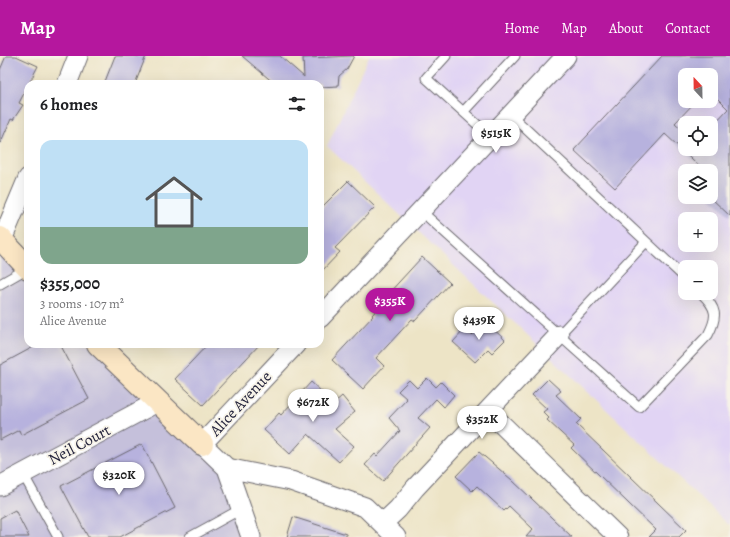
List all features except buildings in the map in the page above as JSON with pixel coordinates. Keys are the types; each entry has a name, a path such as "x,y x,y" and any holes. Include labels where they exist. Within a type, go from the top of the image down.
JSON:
{"street":[{"path":"69,80 78,56"},
{"path":"324,314 566,56"},
{"path":"24,187 1,240 24,264"},
{"path":"383,523 398,509 559,335"},
{"path":"108,348 157,402 227,468 250,537"},
{"name":"Alice Avenue","path":"202,444 292,348"},
{"name":"Neil Court","path":"0,486 157,402"},
{"path":"488,411 618,537"},
{"path":"227,468 291,481 347,499 365,507 396,537"}],"lane":[{"path":"446,56 426,78 491,137"},
{"path":"464,111 515,56"},
{"path":"511,116 678,272"},
{"path":"421,211 639,408 708,335 714,324 715,314 711,302 709,300"},
{"path":"559,335 646,242"},
{"path":"0,284 24,270"},
{"path":"24,474 58,537"},
{"path":"190,537 241,509"}],"shaded area":[{"path":"369,56 730,56 730,526 327,146"},
{"path":"0,242 24,268 24,348 99,348 230,472 253,537 0,537"}]}
